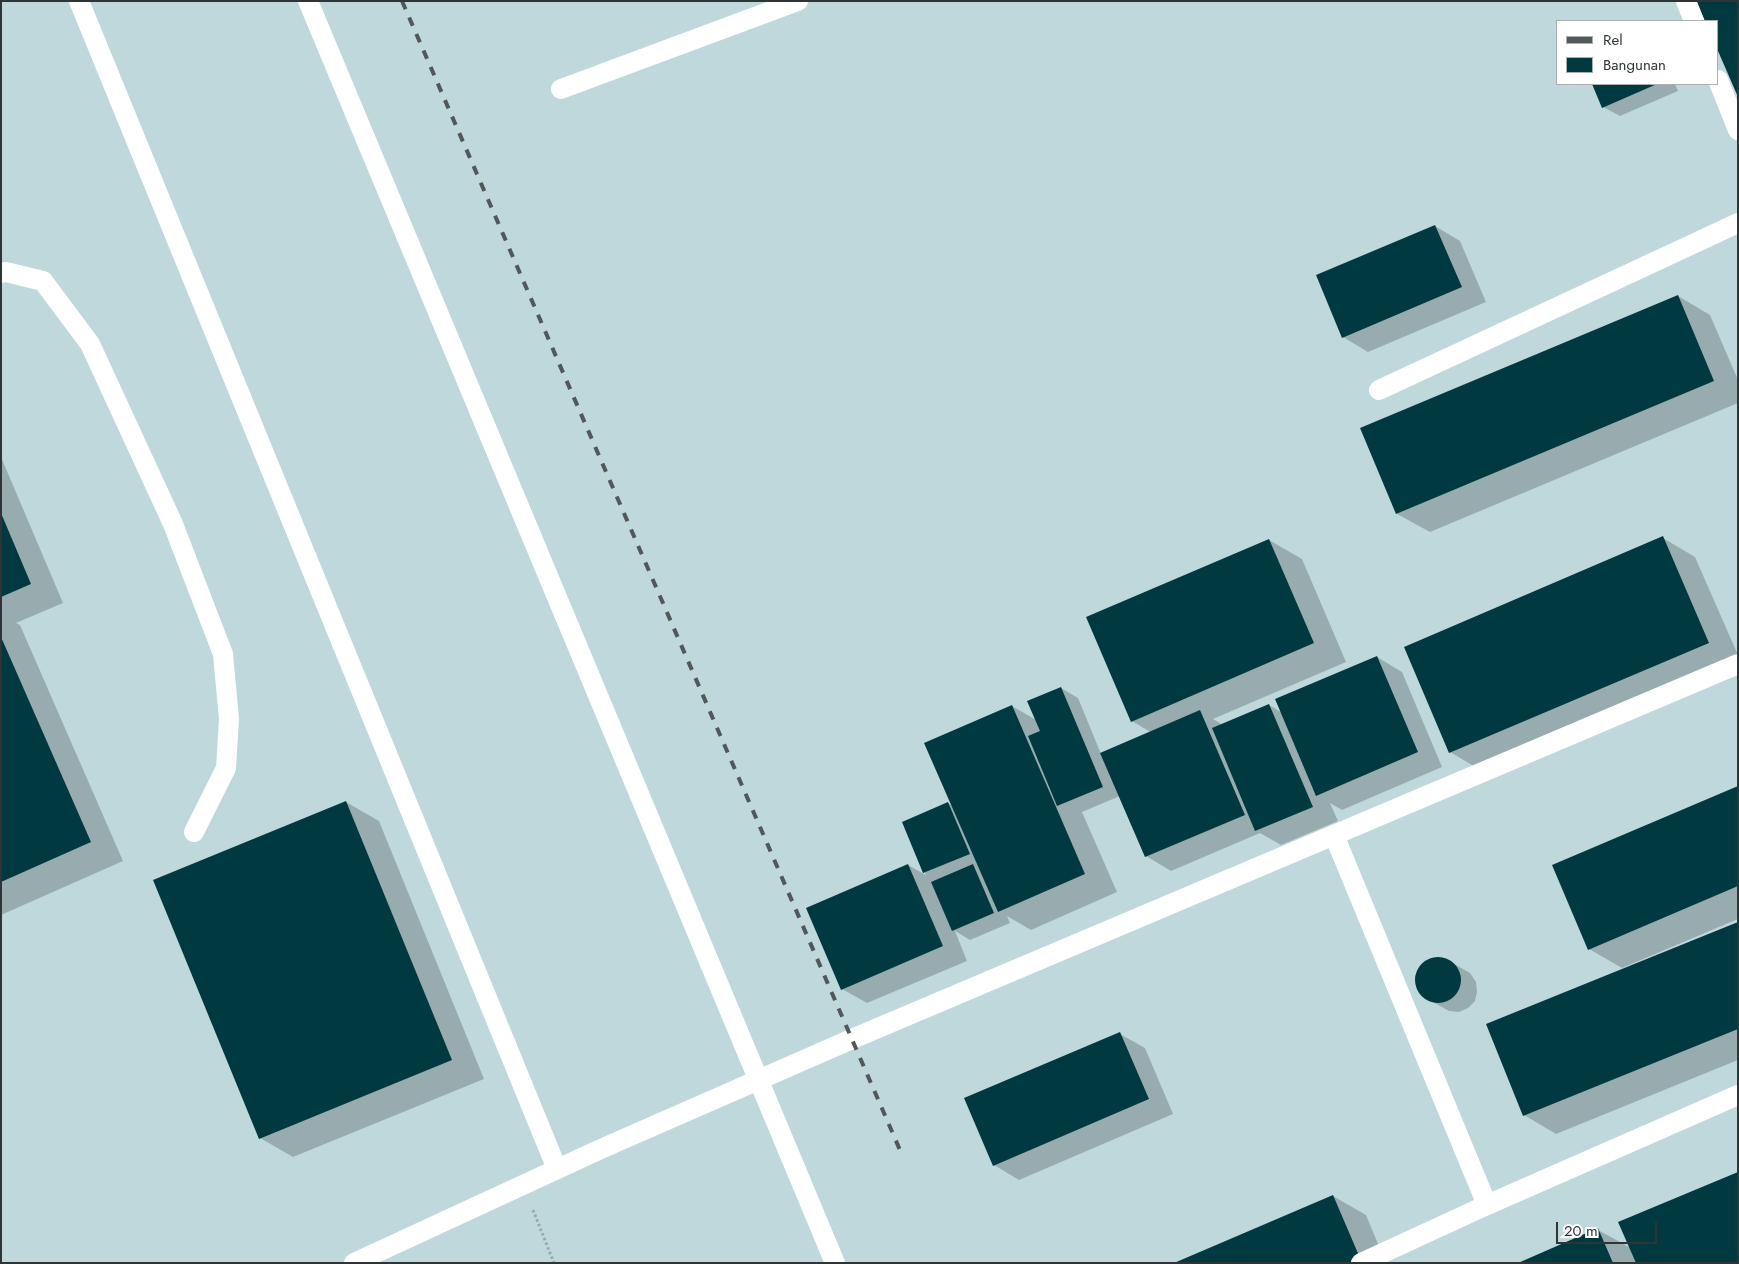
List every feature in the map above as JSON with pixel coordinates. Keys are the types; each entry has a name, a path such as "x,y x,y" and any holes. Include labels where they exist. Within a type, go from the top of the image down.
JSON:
{"lane":[{"path":"79,1 563,1166"},
{"path":"308,1 835,1263"},
{"path":"561,89 798,1"},
{"path":"1686,1 1694,20"},
{"path":"1719,82 1738,130"},
{"path":"1379,390 1738,223"},
{"path":"1,273 6,272 43,281 90,344 172,524 223,654 230,720 226,768 194,832"},
{"path":"354,1263 603,1148 852,1039 1738,664"},
{"path":"1334,835 1487,1205"},
{"path":"1361,1263 1487,1205 1738,1095"}],"path":[{"path":"523,1185 554,1263"}],"shaded area":[{"path":"1,1 1738,1 1738,1263 1,1263"}],"building":[{"path":"1696,1 1738,1 1738,97 1719,53 1719,20 1705,20"},
{"path":"1592,85 1655,85 1602,108"},
{"path":"1435,225 1462,287 1342,338 1316,275"},
{"path":"1678,295 1714,381 1396,514 1360,428"},
{"path":"1,513 31,584 1,597"},
{"path":"1663,536 1709,643 1449,753 1404,647"},
{"path":"1269,539 1314,643 1131,722 1086,617"},
{"path":"1,637 91,842 1,882"},
{"path":"1377,656 1418,752 1316,796 1275,699"},
{"path":"1061,687 1103,787 1057,806 1028,736 1040,731 1027,701"},
{"path":"1269,704 1313,807 1255,831 1212,728"},
{"path":"1012,705 1085,874 998,912 924,743"},
{"path":"1200,710 1245,815 1145,857 1100,753"},
{"path":"1738,786 1738,886 1588,950 1552,865"},
{"path":"346,801 452,1060 259,1139 153,880"},
{"path":"948,802 970,854 923,873 902,822"},
{"path":"908,864 943,946 841,990 806,908"},
{"path":"973,864 994,913 952,931 931,882"},
{"path":"1738,922 1738,1029 1523,1116 1486,1024"},
{"path":"1433,957 1443,957 1457,967 1461,980 1457,993 1451,999 1443,1003 1433,1003 1419,993 1415,985 1415,975 1425,961"},
{"path":"1120,1032 1149,1099 993,1166 964,1098"},
{"path":"1738,1172 1738,1263 1636,1263 1618,1222"},
{"path":"1333,1195 1360,1258 1349,1263 1174,1263"},
{"path":"1598,1228 1613,1263 1518,1263"}],"railway":[{"path":"402,1 903,1157"}]}
